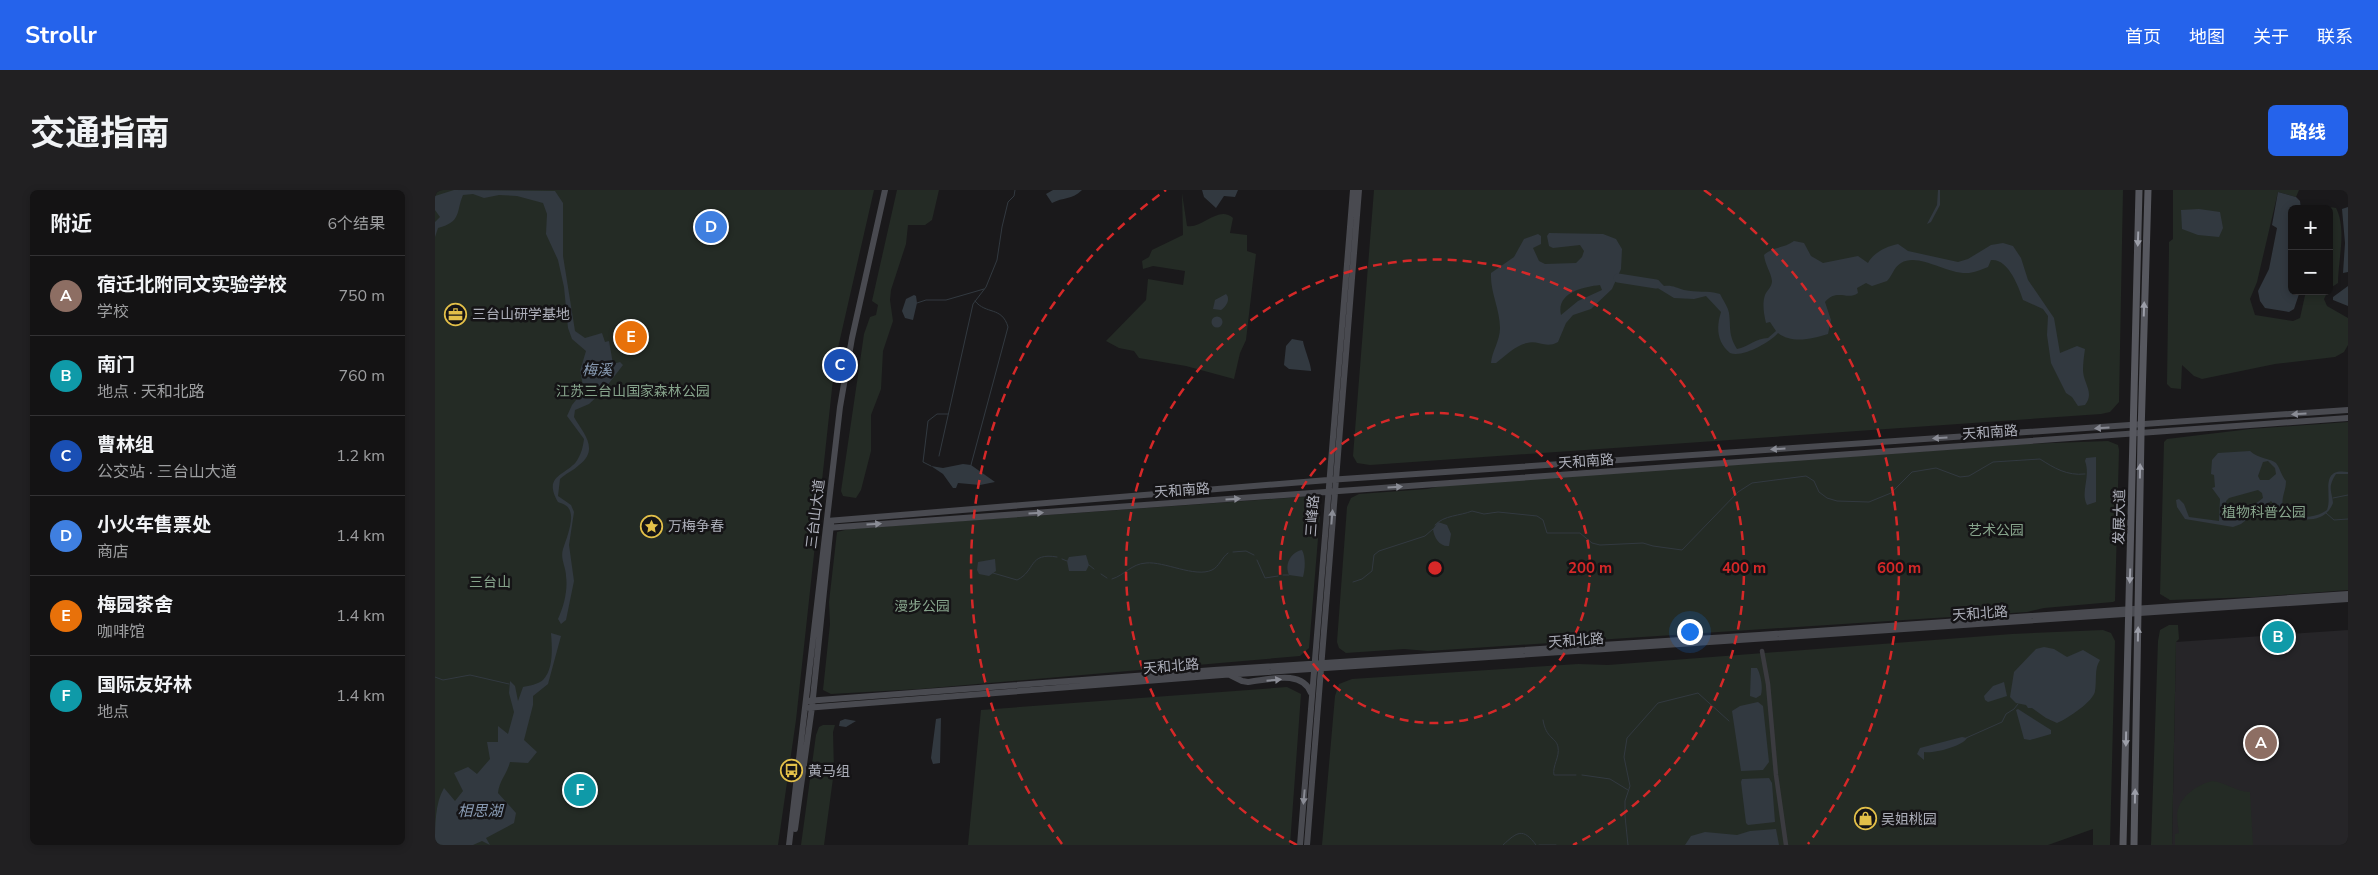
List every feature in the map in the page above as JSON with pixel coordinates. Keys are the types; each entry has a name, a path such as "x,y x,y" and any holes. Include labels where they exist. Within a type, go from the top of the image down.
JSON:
{"main road":[{"name":"发展大道","path":"2123,845 2139,190"},
{"name":"发展大道","path":"2134,845 2141,426 2148,190"}],"street":[{"name":"三台山大道","path":"793,845 840,406 852,338 887,190"},
{"name":"三峰路","path":"1307,845 1327,480 1353,190"},
{"name":"三峰路","path":"1300,845 1312,696 1317,666 1335,491 1359,190"},
{"name":"天和南路","path":"828,524 1327,480 2141,426 2348,410"},
{"name":"天和南路","path":"828,524 1327,492 2348,418"},
{"name":"天和北路","path":"809,704 1317,666 2129,612 2348,594"},
{"name":"天和北路","path":"2138,611 2348,599"},
{"path":"1762,651 1768,684 1776,775 1786,845"},
{"name":"天和北路","path":"809,704 1317,666"},
{"path":"1229,674 1248,682 1298,679 1307,685 1312,696"},
{"name":"三台山大道","path":"789,845 809,704"}],"shaded area":[{"path":"2348,630 2348,845 2172,845 2176,642"}],"green space":[{"name":"江苏三台山国家森林公园","path":"435,190 874,190 835,361 796,720 778,845 435,845"},
{"path":"897,190 939,190 932,220 925,225 908,225 906,244 891,290 890,300 893,321 883,351 881,389 871,415 871,451 861,490 856,498 843,496 841,491 864,334 870,317 876,315 878,305 872,301"},
{"path":"1374,190 2123,190 2119,402 2110,412 2101,414 1370,465 1357,463 1353,456"},
{"path":"2173,190 2299,190 2296,197 2278,192 2257,282 2250,299 2255,315 2293,321 2300,318 2305,295 2326,295 2324,299 2327,306 2348,318 2348,345 2344,352 2335,357 2275,364 2202,379 2194,376 2182,365 2181,389 2171,388 2167,384 2169,242 2173,239"},
{"path":"1182,193 1187,226 1199,224 1222,214 1227,215 1233,218 1230,233 1247,235 1247,251 1256,254 1246,340 1240,353 1234,379 1186,366 1139,358 1134,351 1119,348 1106,341 1146,300 1148,279 1183,285 1185,271 1153,266 1143,269 1142,261 1149,257 1152,250 1183,235"},
{"path":"2333,208 2336,208 2341,225 2338,283 2333,286"},
{"name":"植物科普公园","path":"2348,422 2348,590 2255,597 2170,600 2160,594 2164,442 2167,439 2250,429"},
{"name":"艺术公园","path":"2108,441 2118,445 2119,450 2115,601 2113,602 2044,608 2027,612 1428,651 1404,649 1346,653 1339,648 1337,642 1347,507 1351,498 1359,494 1427,489 1446,485 2027,444"},
{"name":"漫步公园","path":"1302,497 1315,501 1320,514 1309,648 1300,656 920,689 831,694 823,690 830,624 829,602 837,532 849,529"},
{"path":"2169,625 2178,625 2179,639 2176,642 2172,845 2151,845 2158,641 2160,630"},
{"path":"2103,630 2111,633 2115,641 2110,845 2093,845 2093,829 2048,845 1322,845 1335,696 1339,684 1352,679 1578,664 1608,665 2012,634"},
{"path":"1287,687 1301,694 1290,845 968,845 981,710"},
{"path":"835,725 833,732 834,771 824,845 801,845 816,735 819,727"},
{"path":"2212,781 2250,792 2253,845 2175,845 2175,834 2179,833 2177,815 2180,804 2192,791"}],"water":[{"name":"梅溪","path":"454,190 555,191 563,203 563,256 575,331 585,338 602,333 605,342 609,341 613,364 620,362 623,365 603,391 589,404 575,410 574,417 588,441 589,447 585,459 560,479 558,496 571,505 574,512 569,545 574,581 566,620 561,624 558,619 566,592 566,573 562,553 569,530 571,515 568,507 558,502 553,487 557,478 576,462 582,448 584,439 567,416 572,405 584,390 580,371 586,351 572,339 568,328 564,287 558,260 546,234 547,214 543,203 517,196 499,195 484,198 473,194 463,195 455,219 446,226 438,228 435,237 435,222 440,217 435,210 435,196"},
{"path":"1053,190 1082,190 1071,197 1052,203 1046,194"},
{"path":"1202,190 1238,190 1235,197 1224,196 1216,208 1204,197"},
{"path":"1938,190 1940,190 1940,205 1931,222 1927,224 1937,205"},
{"path":"2278,192 2296,197 2300,201 2300,205 2288,205 2288,295 2299,295 2294,309 2289,312 2265,308 2260,301 2258,291 2269,269 2277,228 2272,225"},
{"path":"2348,207 2348,272 2343,273 2345,243 2342,209"},
{"path":"2199,209 2220,212 2223,228 2219,237 2198,235 2182,229 2181,210"},
{"path":"1549,233 1603,234 1616,239 1622,249 1621,269 1612,289 1591,309 1573,315 1566,323 1558,342 1550,345 1531,342 1523,344 1496,363 1491,363 1500,328 1491,273 1514,257 1524,239 1538,234 1541,236 1541,244 1533,248 1539,261 1545,264 1576,263 1582,257 1584,251 1580,245 1553,248 1549,246 1547,236","holes":["1600,285 1602,290 1578,301 1561,315 1562,301 1572,292"]},
{"path":"1794,241 1804,243 1811,256 1823,263 1858,256 1868,263 1881,250 1898,244 1908,251 1958,262 1968,259 1991,245 2003,243 2013,246 2021,258 2028,280 2054,318 2060,353 2077,346 2085,349 2083,375 2089,392 2088,401 2085,405 2078,406 2072,397 2066,393 2051,363 2047,335 2048,316 2043,309 2023,300 2008,268 1997,261 1991,260 1988,267 1977,271 1961,273 1925,262 1908,260 1898,265 1887,281 1872,286 1866,283 1857,288 1858,293 1854,295 1838,295 1829,298 1825,302 1831,320 1828,334 1809,339 1796,339 1778,333 1755,349 1735,354 1730,353 1722,344 1718,329 1721,312 1706,296 1694,299 1674,298 1656,287 1657,282 1660,282 1664,286 1672,286 1684,290 1720,294 1727,306 1732,339 1737,349 1741,348 1760,339 1768,338 1776,331 1770,322 1766,323 1764,313 1764,298 1772,281 1764,255 1771,250"},
{"path":"2348,286 2348,306 2333,300 2333,297"},
{"path":"1226,294 1228,300 1225,307 1221,310 1213,309 1215,300"},
{"path":"914,295 916,296 917,303 913,320 905,318 902,311 906,299"},
{"path":"1217,316 1223,322 1217,328 1211,322"},
{"path":"1292,339 1303,341 1311,371 1289,369 1284,365 1286,346"},
{"path":"2250,451 2257,456 2276,463 2286,481 2282,501 2284,509 2286,514 2296,516 2307,517 2327,510 2330,478 2333,474 2339,472 2348,472 2348,474 2336,474 2331,486 2333,503 2325,514 2313,519 2285,517 2271,501 2241,524 2233,527 2185,519 2177,507 2176,500 2179,499 2184,504 2189,517 2219,521 2220,499 2212,488 2215,487 2214,475 2211,474 2212,460 2218,453","holes":["2268,461 2275,468 2276,474 2269,480 2260,480 2258,476 2263,462","2258,490 2262,493 2263,498 2237,518 2228,518 2226,501 2229,498"]},
{"path":"2096,457 2096,502 2087,505 2085,500 2087,467 2085,461 2086,458"},
{"path":"963,464 971,465 995,482 980,485 958,483 956,488 953,488 943,474 931,466 943,468"},
{"path":"1438,522 1447,525 1451,534 1449,546 1440,543 1435,536 1433,529"},
{"path":"1302,550 1305,564 1303,577 1289,575 1287,567 1289,559 1295,553"},
{"path":"1086,555 1089,565 1086,571 1069,571 1067,561 1069,557"},
{"path":"995,559 996,571 989,576 979,574 977,570 978,562"},
{"name":"相思湖","path":"551,633 561,636 548,684 533,696 533,705 524,740 537,752 528,763 510,762 501,781 498,793 516,813 514,823 486,838 490,845 482,841 473,845 435,845 437,808 444,788 455,801 463,791 454,773 468,767 477,774 490,759 487,742 498,742 498,726 508,734 514,712 509,693 510,681 515,686 518,701 523,687 543,680 551,664"},
{"path":"2044,647 2054,649 2067,657 2083,650 2100,660 2097,667 2095,691 2090,700 2067,718 2057,723 2032,708 2028,708 2026,705 2016,703 2010,697 2014,672 2036,649"},
{"path":"1751,668 1757,668 1760,674 1761,695 1756,698 1750,696"},
{"path":"2004,682 2007,696 1988,702 1985,700 1984,696 1993,686"},
{"path":"1758,702 1763,706 1769,762 1763,770 1741,771 1732,711 1740,706"},
{"path":"2018,709 2051,730 2051,734 2030,740 2024,739 2016,710"},
{"path":"941,718 940,763 933,764 931,758 936,719"},
{"path":"845,719 856,721 846,727 839,726 840,721"},
{"path":"1962,737 1967,738 1960,744 1934,752 1924,752 1924,760 1917,754 1920,748"},
{"path":"1769,778 1772,783 1775,822 1748,825 1746,823 1742,779"},
{"path":"1776,829 1779,845 1685,845 1691,836 1705,832 1737,835 1750,831"}],"waterway":[{"path":"939,456 973,304 986,287 997,260 1008,202 1014,196 1015,190"},
{"path":"1618,278 1656,284"},
{"path":"917,303 926,300 946,300 984,289"},
{"path":"971,465 1008,327 1002,316 984,308 975,301"},
{"path":"931,466 923,462 928,421 937,414 948,414"},
{"path":"1435,525 1447,517 1472,511 1484,514 1498,512 1537,516 1543,520 1547,533 1580,533 1592,543 1600,545 1643,543 1682,550 1738,492 1752,483 1806,476 1814,481 1819,492 1827,498 1837,501 1869,502 1891,493 1912,472 1936,468 1960,477 1969,476 1993,462 2040,459 2067,473 2085,474"},
{"path":"2333,498 2348,495"},
{"path":"2326,513 2334,520 2348,519"},
{"path":"1353,582 1362,579 1372,571 1374,555 1379,551 1425,536 1433,529"},
{"path":"1233,552 1246,551 1254,555"},
{"path":"1112,579 1136,565 1146,563 1162,564 1188,571 1205,572 1214,569 1228,553"},
{"path":"993,573 1017,580 1041,557 1057,557"},
{"path":"1062,559 1067,561"},
{"path":"1257,560 1265,578 1278,576"},
{"path":"1089,565 1094,569"},
{"path":"1101,574 1107,578"},
{"path":"1283,575 1289,575"},
{"path":"435,677 443,680 470,675 509,684"},
{"path":"1628,845 1625,801 1630,786 1624,757 1627,738 1658,703 1698,693 1729,721"},
{"path":"1966,738 2002,722 2006,714 2018,704"},
{"path":"1543,720 1546,731 1558,747 1554,775 1576,775"},
{"path":"1582,775 1610,779 1628,790"},
{"path":"1503,845 1520,833 1527,836 1536,845"},
{"path":"1539,845 1556,845"}],"place":[{"name":"小火车售票处","path":"711,227"},
{"name":"三台山研学基地","path":"456,314"},
{"name":"梅园茶舍","path":"631,337"},
{"name":"曹林组","path":"840,365"},
{"name":"万梅争春","path":"652,526"},
{"name":"南门","path":"2278,637"},
{"name":"宿迁北附同文实验学校","path":"2261,743"},
{"name":"黄马组","path":"792,771"},
{"name":"国际友好林","path":"580,790"},
{"name":"吴姐桃园","path":"1865,819"}],"park label":[{"name":"三台山","path":"490,582"}]}
